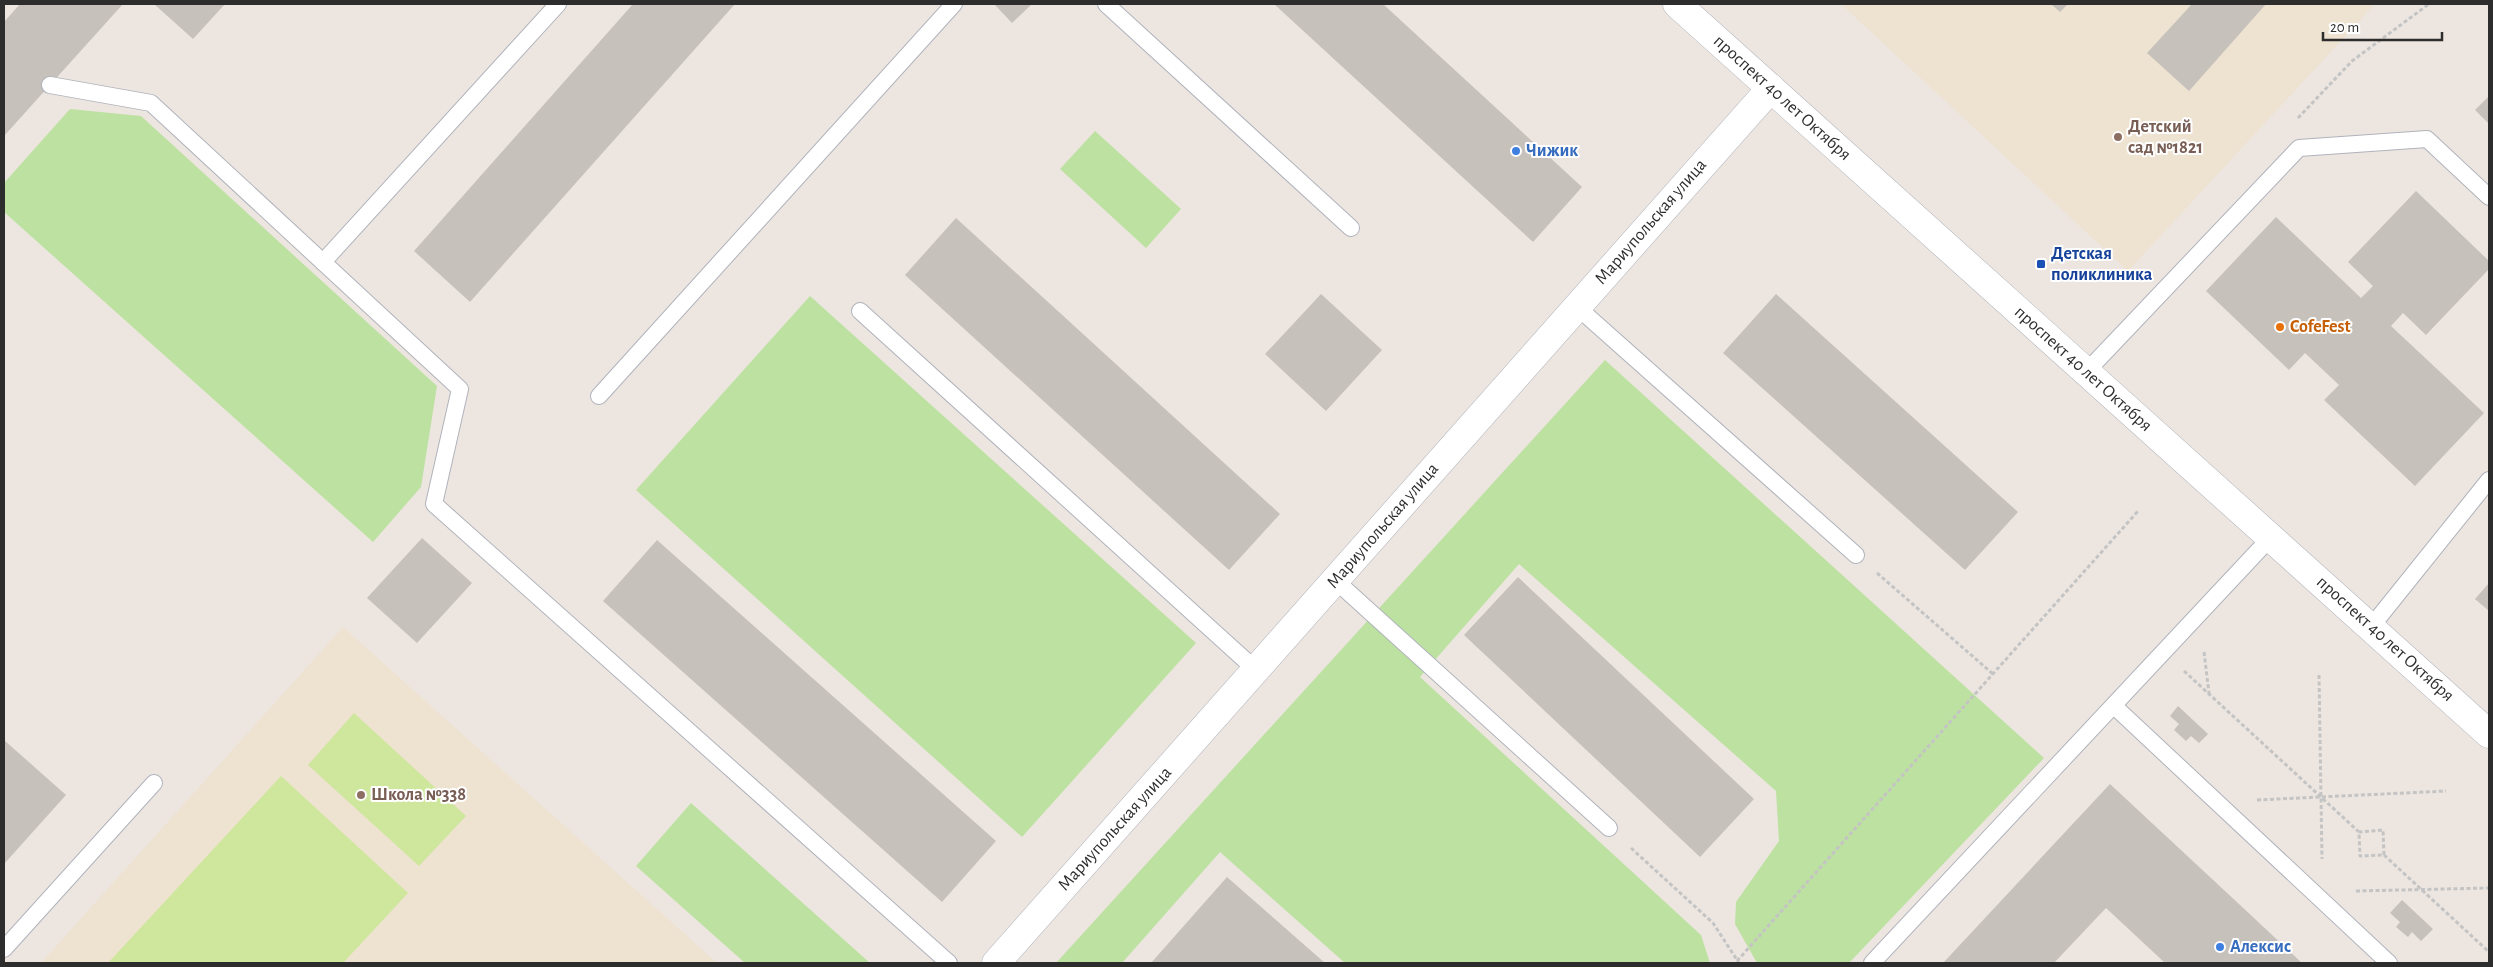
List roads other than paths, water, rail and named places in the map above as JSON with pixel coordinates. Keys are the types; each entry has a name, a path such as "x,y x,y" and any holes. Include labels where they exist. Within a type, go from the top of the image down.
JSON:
{"street":[{"name":"проспект 40 лет Октября","path":"1677,4 2272,536 2489,734"},
{"name":"Мариупольская улица","path":"996,963 1771,88"}],"lane":[{"path":"323,262 558,4"},
{"path":"599,396 954,4"},
{"path":"1106,4 1351,228"},
{"path":"50,85 151,103 460,390 434,504 949,963"},
{"path":"2087,371 2299,148 2427,139 2489,197"},
{"path":"1576,306 1856,555"},
{"path":"860,311 1256,670"},
{"path":"2372,627 2489,480"},
{"path":"1872,963 2272,536"},
{"path":"1336,581 1609,828"},
{"path":"2114,706 2317,892 2389,963"},
{"path":"4,949 154,783"}],"place":[{"name":"Детский сад №1821","path":"2118,137"},
{"name":"Чижик","path":"1516,151"},
{"name":"Детская поликлиника","path":"2041,264"},
{"name":"CofeFest","path":"2280,327"},
{"name":"Школа №338","path":"361,795"},
{"name":"Алексис","path":"2220,947"}]}
